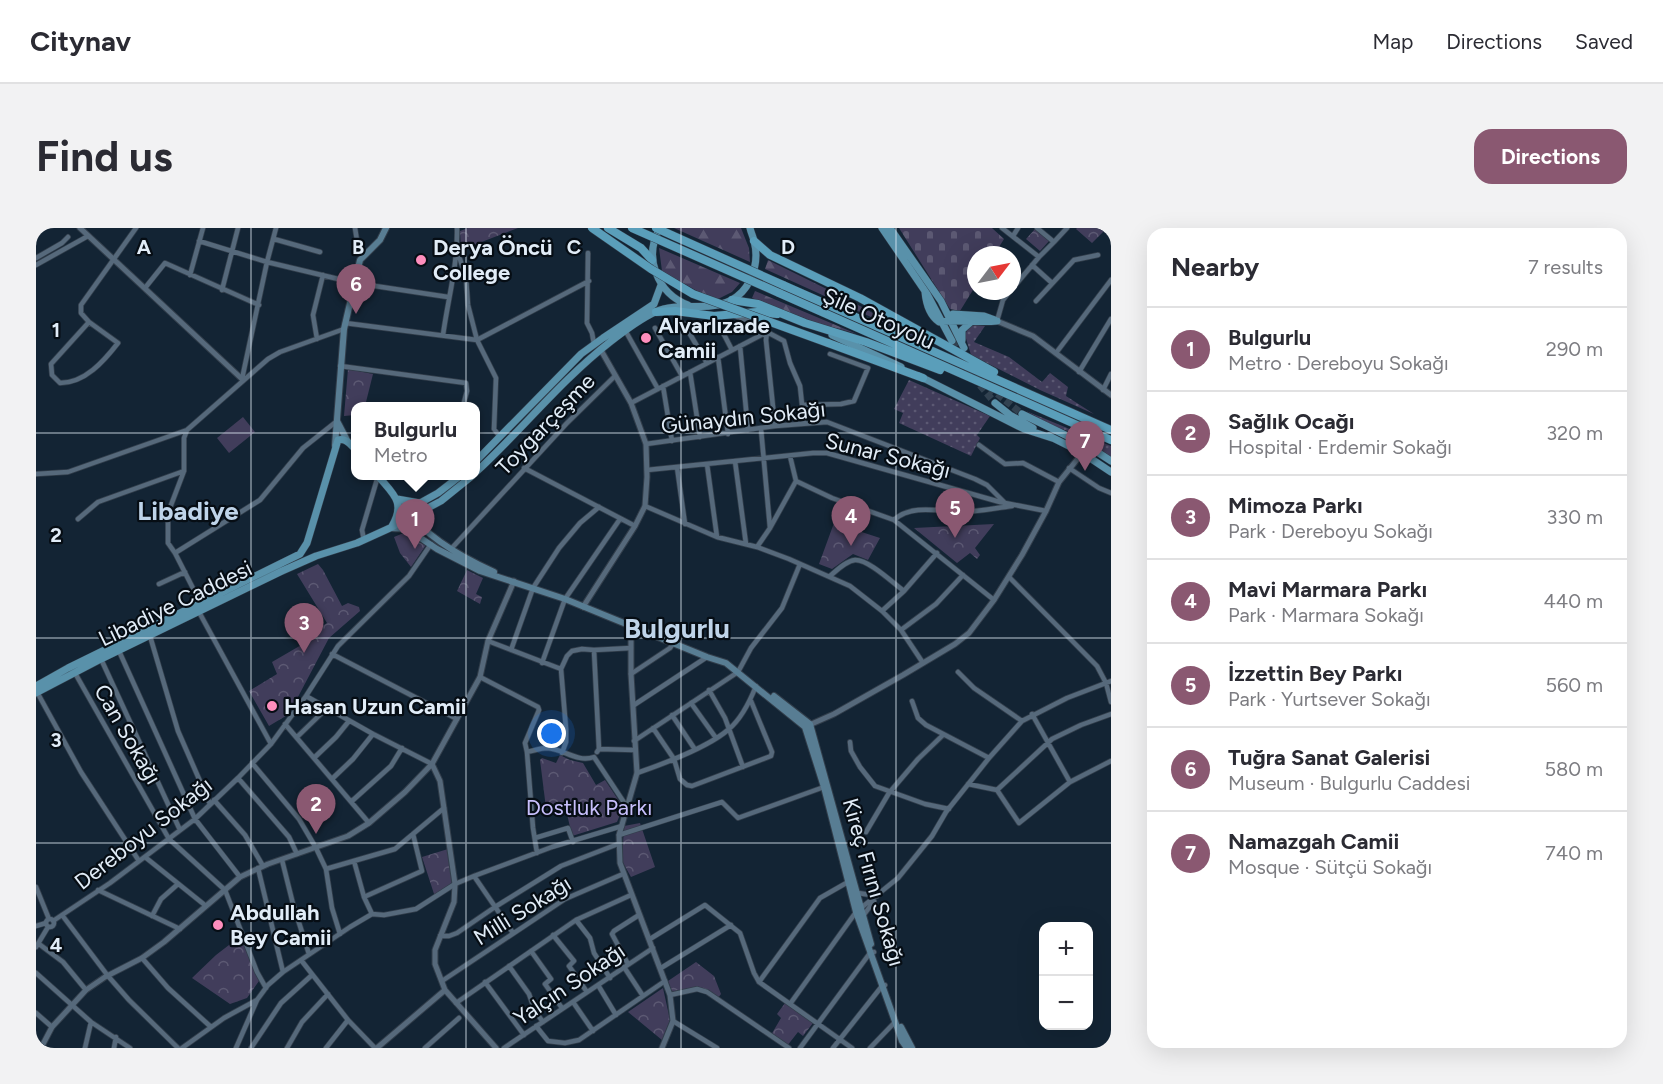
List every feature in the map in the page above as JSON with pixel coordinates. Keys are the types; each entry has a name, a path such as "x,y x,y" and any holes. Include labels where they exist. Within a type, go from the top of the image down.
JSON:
{"highway":[{"path":"592,228 651,269 693,294 923,378"},
{"path":"608,228 641,248 652,260"},
{"name":"Şile Otoyolu","path":"632,228 1111,440"},
{"name":"Şile Otoyolu","path":"658,228 1111,430"},
{"path":"754,241 770,255 860,298 1053,404"},
{"path":"732,300 758,304 805,323 867,342 984,384"},
{"path":"656,312 675,311 714,316 757,312 783,314"}],"main road":[{"path":"316,556 310,553 307,543 335,445 345,326 363,256 380,240 386,228"},
{"path":"658,228 652,260 656,274 661,285 674,298 690,306"},
{"path":"882,228 924,289 927,307 934,319 997,321"},
{"path":"890,228 940,301 964,348 961,334 964,326 972,322"},
{"path":"732,300 741,292 753,273 756,253 750,229"},
{"path":"480,457 594,344 654,304 661,285"},
{"name":"Libadiye Caddesi","path":"480,468 581,366 625,330 656,312 670,307 715,307 732,300"},
{"path":"940,301 955,315 984,316 997,321"},
{"path":"942,321 952,341"},
{"path":"805,323 872,352 1024,429 1052,438"},
{"path":"995,403 1028,426 1081,452 1111,472"},
{"path":"1022,414 1088,446 1111,461"},
{"path":"337,421 351,444"},
{"path":"335,445 338,440 348,441"},
{"path":"381,480 427,533 466,559 514,581"},
{"path":"397,499 420,503 455,480"},
{"name":"Libadiye Caddesi","path":"36,686 68,668 316,556 364,540 390,528 426,510 467,480"},
{"path":"397,499 399,510 390,528 407,529 480,571 565,599 726,663 808,725"},
{"path":"426,510 422,519 427,533"},
{"name":"Libadiye Caddesi","path":"36,693 150,636 300,554 307,543"},
{"name":"Kireç Fırını Sokağı","path":"808,725 848,882 872,953 910,1048"},
{"name":"Kireç Fırını Sokağı","path":"808,725 858,893 858,910 863,918 872,953"},
{"name":"Kireç Fırını Sokağı","path":"884,985 895,1022 910,1048"}],"street":[{"path":"80,228 242,379"},
{"path":"89,322 51,364 52,375 60,383 66,383 87,374 101,363 118,344 89,322 81,313 80,308 136,228"},
{"path":"190,275 203,228"},
{"path":"222,290 238,228"},
{"path":"242,379 276,228"},
{"path":"355,228 358,247 363,256"},
{"path":"443,335 448,297 458,253 458,228"},
{"path":"1002,228 1040,257"},
{"path":"1013,236 1018,228"},
{"path":"1037,228 1054,242"},
{"path":"1021,278 1067,228"},
{"path":"36,265 88,236"},
{"path":"36,258 68,237"},
{"path":"274,239 321,252"},
{"path":"199,242 267,262 355,283 448,297"},
{"path":"458,253 466,278 468,305 477,340 496,378 494,429 500,437"},
{"path":"588,253 587,323 594,344"},
{"path":"1036,301 1074,260 1098,255"},
{"path":"145,288 165,263 259,305"},
{"path":"1032,265 1052,283"},
{"path":"317,339 312,315 323,275"},
{"path":"1056,353 1111,280"},
{"path":"36,474 68,472 187,430 263,362 280,352 345,326 477,340 588,281"},
{"path":"1003,300 997,321 1033,336 1111,394"},
{"path":"731,314 767,327 766,340 775,426"},
{"path":"1079,372 1111,319"},
{"path":"718,323 732,350"},
{"path":"684,324 707,363"},
{"path":"654,328 682,376"},
{"path":"625,330 661,387 672,441"},
{"path":"631,403 767,332"},
{"path":"767,332 784,340 790,363 800,386 804,423"},
{"path":"592,333 603,338"},
{"path":"740,346 748,430"},
{"path":"583,607 635,526 645,506 647,470 646,444 631,403 602,352 597,352"},
{"path":"802,405 841,404 854,401 868,368 830,354"},
{"path":"718,357 728,434"},
{"path":"340,366 466,383 467,391 464,402"},
{"path":"690,372 700,437"},
{"path":"1103,390 1111,374"},
{"name":"Toygarçeşme","path":"450,549 524,468 615,376"},
{"path":"175,554 260,500 303,448 337,421"},
{"name":"Günaydın Sokağı","path":"646,444 775,426 827,422 987,485 1004,502"},
{"path":"761,429 770,528"},
{"path":"187,430 184,438 184,471 168,513 168,543 185,572 200,608 271,744"},
{"path":"979,445 1005,464 1023,463 1059,482"},
{"path":"808,725 834,714 955,644 969,633 1009,577 1046,511 1059,482 1088,446"},
{"name":"Sunar Sokağı","path":"647,470 827,453 1016,506 1046,511"},
{"path":"759,545 796,481 789,456"},
{"path":"735,461 746,544"},
{"path":"707,464 717,537"},
{"path":"677,467 685,524"},
{"path":"524,468 635,526"},
{"path":"1069,468 1099,488 1111,493"},
{"path":"78,519 98,502 184,471"},
{"path":"364,540 362,530 377,480"},
{"path":"796,481 832,498 894,520 994,600"},
{"path":"645,506 717,537 759,545 850,586 882,611 901,630 923,663"},
{"path":"894,520 900,514 920,509 965,512 1016,506"},
{"path":"511,650 533,588 559,548 580,523 599,507"},
{"path":"542,663 565,599 620,519"},
{"name":"Dereboyu Sokağı","path":"49,923 169,839 195,819 238,778 271,744 306,696 338,646 409,576 431,544"},
{"path":"882,611 904,591 937,553"},
{"path":"830,576 854,560 865,562 904,591"},
{"path":"634,741 738,672 751,648 782,608 800,564"},
{"path":"159,584 185,572"},
{"path":"901,630 936,604 963,575"},
{"path":"1009,577 1097,666 1109,682 1111,702"},
{"path":"41,1048 52,1027 86,990 142,958 180,929 240,877 261,867 348,836 369,823 405,792 432,764 480,677 488,641 514,581"},
{"path":"631,626 634,750 637,773 618,844 623,874 670,994 673,1021 662,1048"},
{"path":"150,636 178,732 212,802 245,836 261,867 283,972"},
{"path":"488,641 561,669"},
{"path":"631,674 670,648 674,642"},
{"path":"562,753 566,735 561,669 567,656 572,651 582,649 631,648"},
{"path":"527,752 547,748 588,759 594,757 599,749 594,650"},
{"path":"119,651 195,819 240,877"},
{"path":"332,654 456,719"},
{"path":"633,705 707,657"},
{"path":"101,659 180,830"},
{"path":"958,672 975,688 1022,721"},
{"name":"Can Sokağı","path":"75,673 169,839 225,890"},
{"path":"480,677 538,707 539,710 525,743 537,853"},
{"path":"790,1004 858,910 877,896 903,871 932,836 949,809 988,758 1022,721 1067,698 1109,682"},
{"path":"637,773 674,759 730,729 751,701 756,686"},
{"path":"709,690 730,729 743,767"},
{"path":"36,693 81,772 140,861"},
{"path":"306,696 326,709 432,764 440,781 455,884 453,902 435,950 435,964 445,990 496,1048"},
{"path":"652,728 674,759 680,779 692,786 769,758 772,752 751,701"},
{"path":"912,701 918,718 926,725 988,758"},
{"path":"691,703 716,738"},
{"path":"297,737 326,709"},
{"path":"1032,714 1070,782"},
{"path":"997,790 1047,743 1059,735 1111,714"},
{"path":"672,715 694,748"},
{"path":"315,757 349,721"},
{"path":"285,724 369,823"},
{"path":"333,778 353,759 373,734"},
{"path":"866,832 889,793 918,759 943,735"},
{"path":"850,742 851,751 860,767 875,786 889,793 949,809"},
{"path":"352,801 390,766 402,748"},
{"path":"599,749 634,750"},
{"path":"594,757 627,807"},
{"path":"968,784 997,790 1019,823 1070,782 1111,761"},
{"path":"252,763 299,819 316,848 326,869 332,908 340,934"},
{"path":"238,778 289,837 297,854"},
{"path":"619,835 722,802 738,818 824,787"},
{"path":"326,869 396,849 444,808"},
{"path":"236,1048 257,1000 266,988 283,972 372,914 384,915 416,909 455,884 474,876 622,826"},
{"path":"535,838 568,828 573,842"},
{"path":"364,897 422,871 413,834"},
{"path":"440,936 457,933 561,866 618,844"},
{"path":"145,857 206,906"},
{"path":"282,860 309,954"},
{"path":"354,861 364,897 372,914"},
{"name":"Milli Sokağı","path":"442,981 565,899 623,874"},
{"path":"474,876 513,933"},
{"path":"759,982 820,898 848,882"},
{"path":"152,916 161,899 178,884"},
{"path":"36,887 49,923 37,945 63,962 86,990"},
{"path":"98,890 180,929"},
{"path":"225,890 257,972 266,988"},
{"path":"858,893 877,896"},
{"path":"456,1003 576,920 631,895"},
{"path":"863,918 877,896"},
{"path":"650,939 705,905 740,933 759,982 852,1048"},
{"path":"62,915 129,1000 180,1048 257,1000"},
{"path":"639,915 612,934 643,996"},
{"path":"576,920 590,938 594,953 610,978"},
{"path":"36,926 49,923"},
{"path":"661,968 731,925"},
{"path":"553,935 574,961 569,966 588,992"},
{"name":"Yalçın Sokağı","path":"504,1048 653,948"},
{"path":"531,951 551,979 545,984 562,1008"},
{"path":"800,1048 872,953"},
{"path":"142,958 168,988 211,1027"},
{"path":"301,960 348,1020 376,1048 445,990"},
{"path":"509,966 529,994 535,1011 543,1022"},
{"path":"36,973 91,1022 130,1048"},
{"path":"251,1048 281,1003 312,975"},
{"path":"536,1026 548,1041 566,1043 579,1040 665,981"},
{"path":"485,982 524,1035"},
{"path":"598,985 616,1014"},
{"path":"833,1048 884,985"},
{"path":"670,994 697,989 707,992 789,1048"},
{"path":"287,1048 302,1022 328,994"},
{"path":"573,1002 593,1031"},
{"path":"36,1013 52,1027"},
{"path":"425,1048 459,1018"},
{"path":"329,1047 348,1020"},
{"path":"673,1021 717,1048"},
{"path":"85,1048 91,1022"},
{"path":"870,1048 895,1022"},
{"path":"114,1048 116,1037"}],"green space":[{"path":"468,228 518,228 461,250 460,231"},
{"path":"674,228 741,228 749,248 750,262"},
{"path":"899,228 992,228 1004,239 1000,246 967,246 967,300 960,311 950,309"},
{"path":"1077,228 1107,228 1092,243"},
{"path":"1035,229 1049,241 1040,251 1026,239"},
{"path":"659,248 740,283 732,292 718,299 697,291 662,271"},
{"path":"768,260 849,300 924,341 765,269"},
{"path":"755,291 857,334 817,323 752,298"},
{"path":"969,326 985,326 974,342 1009,357 1042,382 1050,373 1068,387 1066,396 1094,414 971,355 965,335"},
{"path":"348,369 373,374 366,402 351,402 351,415 344,416"},
{"path":"909,380 990,416 977,435 980,438 971,456 899,423 903,413 894,409"},
{"path":"1026,411 1111,446 1111,459 1086,438 1051,425"},
{"path":"243,417 255,432 229,453 217,438"},
{"path":"834,523 880,538 868,560 853,554 832,569 819,564"},
{"path":"994,524 975,548 980,555 977,559 970,553 957,563 914,528"},
{"path":"406,532 426,545 411,567 400,553 394,537"},
{"path":"318,564 342,606 348,603 359,607 360,611 329,638 289,714 269,726 249,691 277,674 272,662 303,644 305,637 327,623 297,574"},
{"path":"467,570 483,578 476,594 482,597 480,604 457,591"},
{"name":"Dostluk Parkı","path":"560,755 583,763 596,785 605,780 623,807 617,822 572,836 565,805 546,808 540,760 542,758 556,763"},
{"path":"640,823 655,867 631,877 622,861 624,826"},
{"path":"448,849 453,889 435,897 422,857"},
{"path":"242,935 259,981 247,998 230,1004 192,978"},
{"path":"696,962 714,976 721,994 718,998 706,990 696,988 672,992 668,981"},
{"path":"663,988 670,1020 662,1040 628,1012"},
{"path":"785,1003 813,1023 803,1036 798,1032 787,1046 771,1035 781,1018 777,1014"}],"tunnel":[{"path":"952,341 973,377 995,403"},
{"path":"977,370 989,387 1022,414"}],"place":[{"name":"Derya Öncü College","path":"421,260"},
{"name":"Tuğra Sanat Galerisi","path":"356,314"},
{"name":"Alvarlızade Camii","path":"646,338"},
{"name":"Namazgah Camii","path":"1085,471"},
{"name":"İzzettin Bey Parkı","path":"955,538"},
{"name":"Mavi Marmara Parkı","path":"851,546"},
{"name":"Bulgurlu","path":"415,549"},
{"name":"Mimoza Parkı","path":"304,653"},
{"name":"Hasan Uzun Camii","path":"272,706"},
{"name":"Sağlık Ocağı","path":"316,834"},
{"name":"Abdullah Bey Camii","path":"218,925"}],"district":[{"name":"Libadiye","path":"188,511"},
{"name":"Bulgurlu","path":"677,628"}]}
